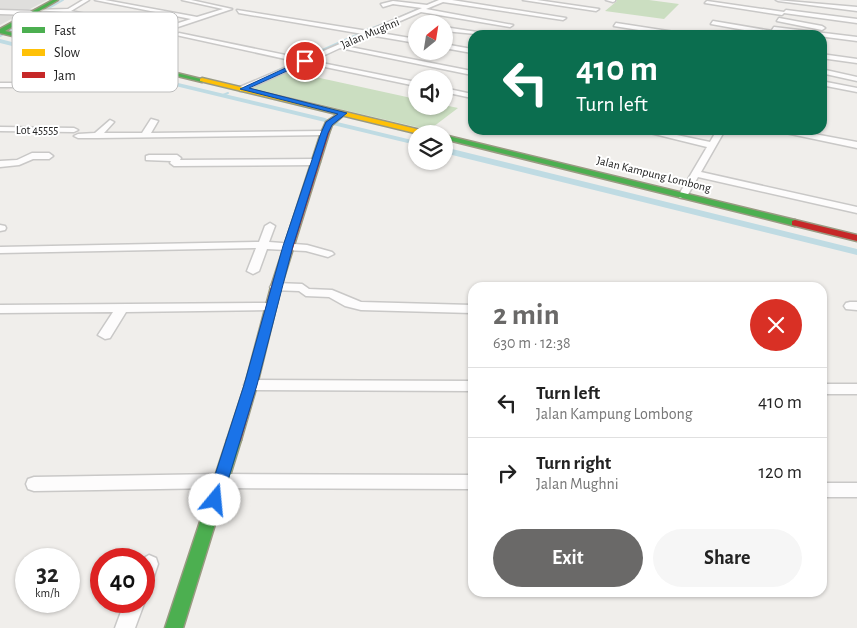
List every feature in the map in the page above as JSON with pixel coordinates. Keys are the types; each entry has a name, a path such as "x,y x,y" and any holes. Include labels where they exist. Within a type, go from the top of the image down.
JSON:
{"street":[{"path":"37,12 56,0"},
{"path":"68,11 88,0"},
{"path":"97,0 161,12"},
{"path":"178,25 230,9 229,5 219,6 184,0"},
{"path":"440,0 563,18"},
{"name":"Jalan Mughni","path":"243,89 398,21 440,0"},
{"path":"525,0 597,7 606,0 613,1"},
{"path":"778,0 857,9"},
{"path":"774,30 788,1"},
{"path":"383,5 394,2 510,25"},
{"path":"707,2 857,19"},
{"path":"239,11 408,43"},
{"path":"0,12 73,12"},
{"path":"178,15 199,19"},
{"path":"486,21 496,16"},
{"path":"398,21 407,23"},
{"path":"778,21 857,32"},
{"path":"713,23 754,30"},
{"path":"0,31 12,25"},
{"path":"616,25 648,30"},
{"path":"453,30 468,32"},
{"path":"365,34 408,40"},
{"path":"179,35 408,82"},
{"path":"827,37 857,39"},
{"path":"827,41 857,45"},
{"path":"338,46 468,71"},
{"path":"453,48 468,50"},
{"path":"272,65 302,52"},
{"path":"453,52 464,54"},
{"path":"827,57 857,61"},
{"path":"178,73 408,129"},
{"path":"827,73 857,79"},
{"path":"827,84 857,90"},
{"path":"453,92 468,95"},
{"path":"174,628 250,385 310,162 329,124 343,113"},
{"path":"145,135 154,121"},
{"path":"98,136 110,122"},
{"name":"Lot 45555","path":"0,129 98,136 324,133"},
{"path":"665,135 712,145"},
{"path":"683,196 718,135"},
{"path":"806,135 857,145"},
{"name":"Jalan Kampung Lombong","path":"453,139 857,238"},
{"path":"0,164 19,162 32,156 49,156"},
{"path":"149,158 176,158 174,162 310,162"},
{"path":"696,174 857,210"},
{"path":"253,271 270,226"},
{"path":"0,250 263,245 307,248 328,254"},
{"path":"276,287 302,288 306,292 332,294 349,304 361,306 468,309"},
{"path":"0,309 270,307"},
{"path":"105,335 122,308"},
{"path":"250,385 468,386"},
{"path":"827,389 857,389"},
{"path":"34,484 220,481 468,482"},
{"path":"827,490 857,490"},
{"path":"125,628 131,613"}],"shaded area":[{"path":"0,0 47,0 24,12 12,12 12,19 0,25"}],"green space":[{"path":"614,0 649,0 679,4 664,19 605,11 617,1"},
{"path":"288,71 408,97 408,115 449,115 436,125 408,125 251,88"}],"waterway":[{"path":"42,12 63,0"},
{"path":"394,20 436,1"},
{"path":"364,31 389,22"},
{"path":"304,58 361,33"},
{"path":"0,41 12,44"},
{"path":"248,84 296,62"},
{"path":"178,85 325,120"},
{"path":"223,95 228,93"},
{"path":"336,123 408,141"},
{"path":"453,152 857,252"}],"traffic: fast":[{"path":"34,12 56,0"},
{"path":"0,31 12,24"},
{"path":"0,31 12,34"},
{"path":"178,74 202,80"},
{"path":"453,139 795,223"},
{"path":"174,628 234,440"}],"traffic: slow":[{"path":"202,80 408,129"}],"traffic: jam":[{"path":"234,440 251,385 276,287 325,133 329,124 343,113"},
{"path":"795,223 857,238"}],"route":[{"path":"215,500 250,385 288,246 324,133 334,118 343,113 243,89 305,61"}]}
